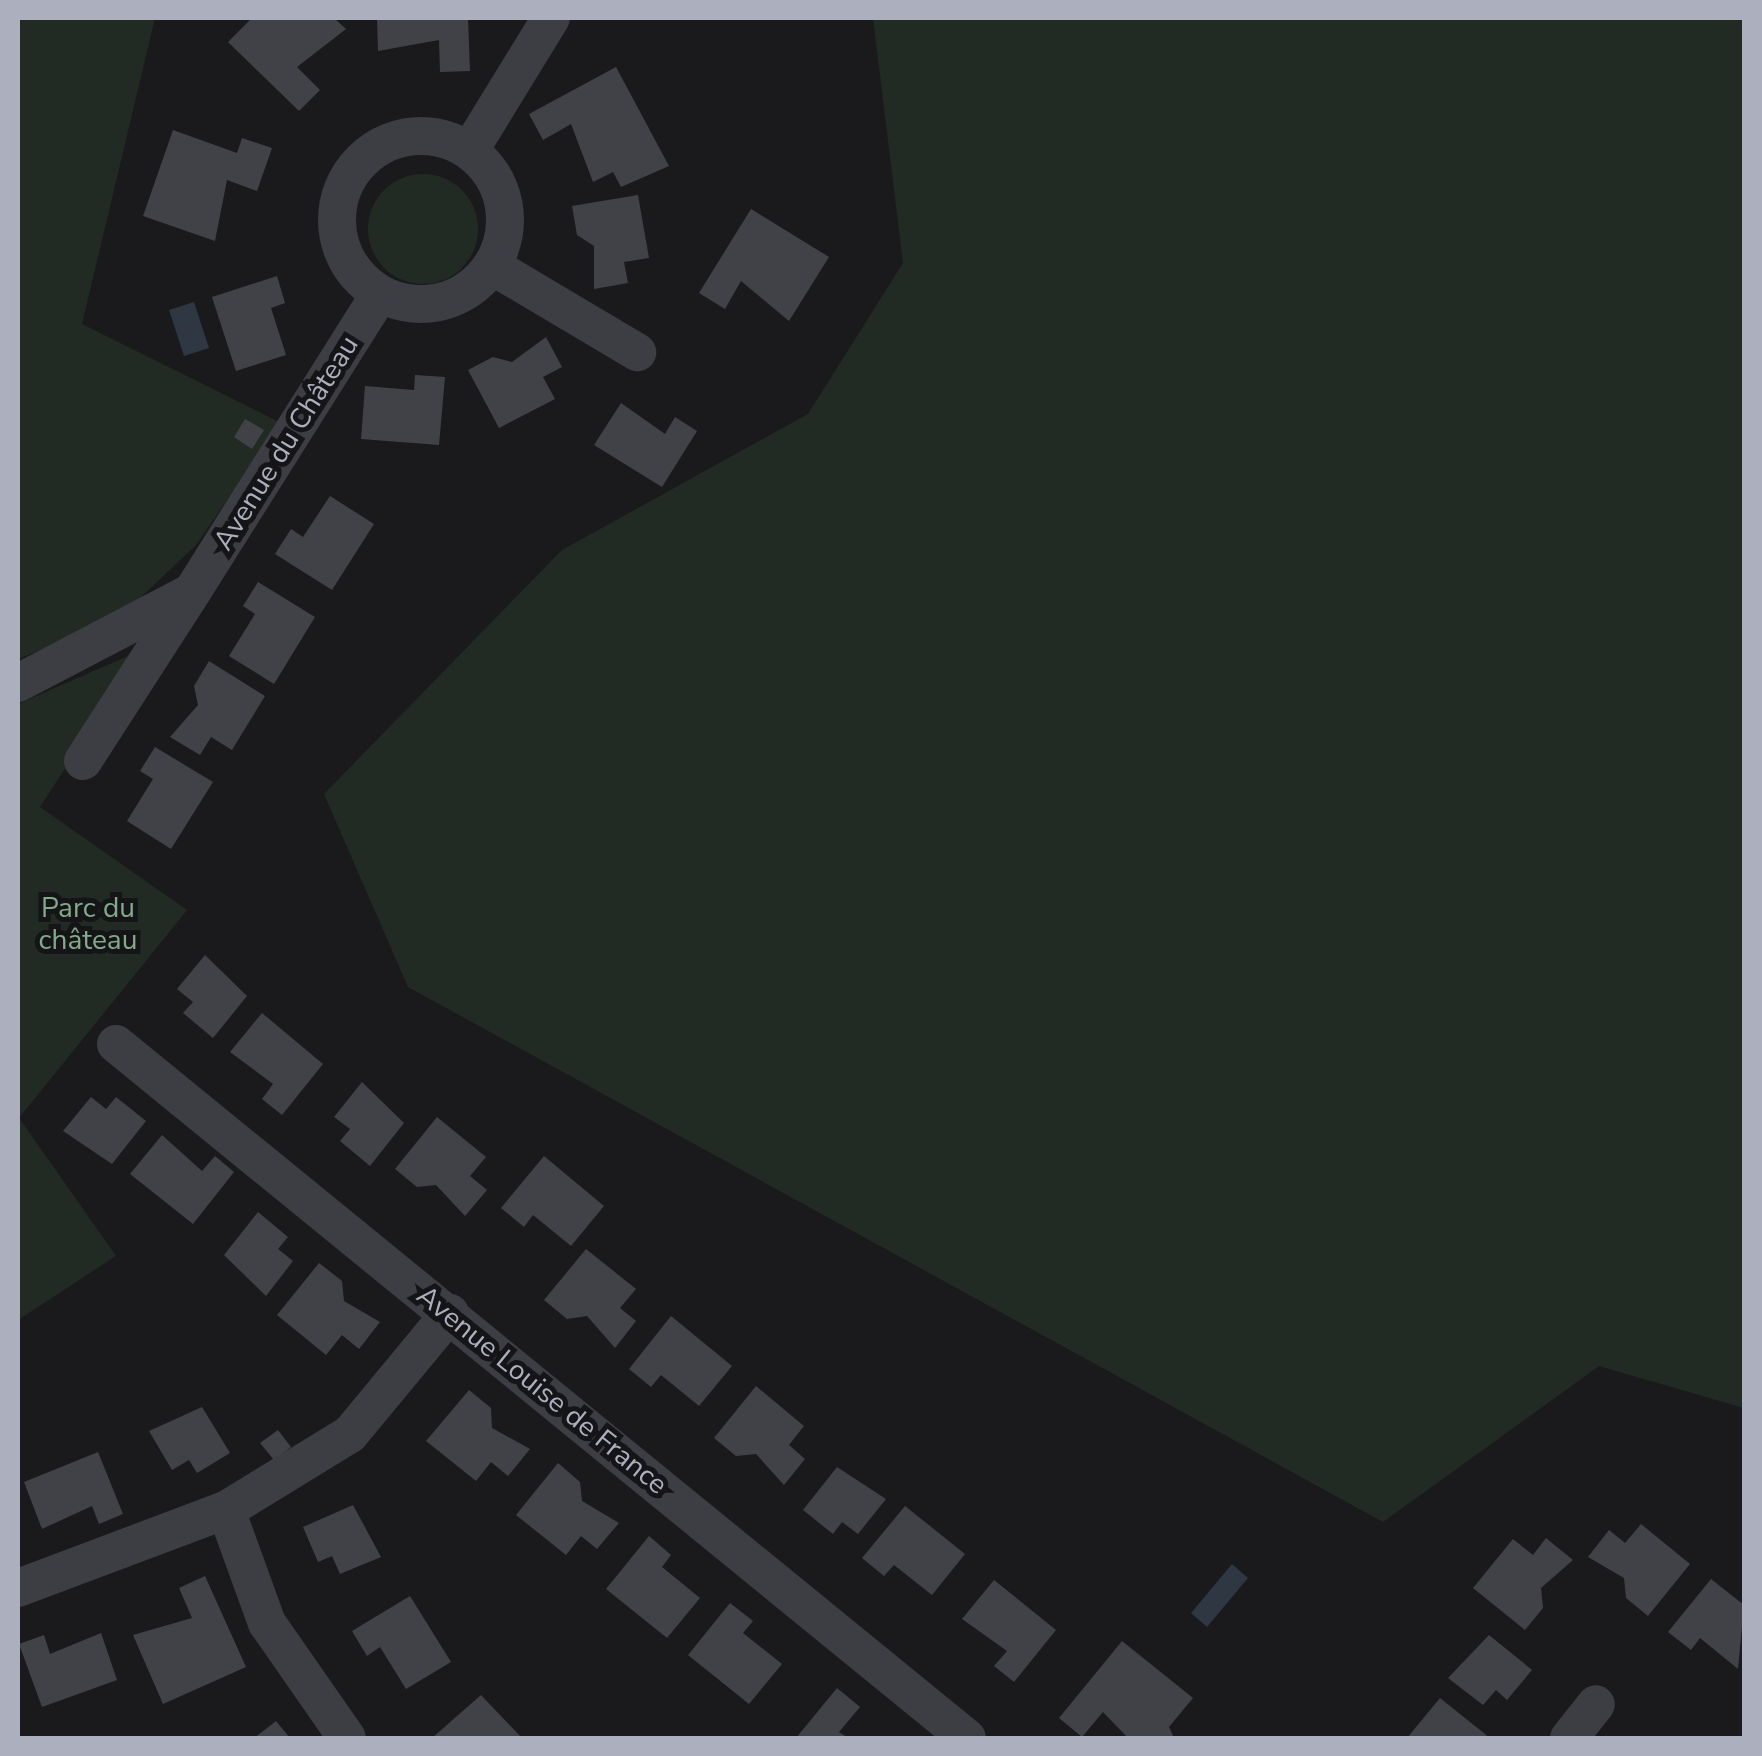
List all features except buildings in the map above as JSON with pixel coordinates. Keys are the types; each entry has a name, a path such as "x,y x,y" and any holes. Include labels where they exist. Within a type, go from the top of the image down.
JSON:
{"street":[{"path":"470,150 551,18"},
{"path":"404,136 438,136 470,150 492,174 504,204 504,236 492,266 453,298 428,304 380,294 354,271 339,241 337,207 350,175 372,150 404,136"},
{"path":"492,266 636,352"},
{"name":"Avenue du Château","path":"83,761 380,294"},
{"path":"18,683 192,592"},
{"name":"Avenue Louise de France","path":"116,1044 967,1738"},
{"path":"18,1588 226,1510 350,1434 450,1313"},
{"path":"226,1510 267,1623 347,1738"},
{"path":"1568,1738 1596,1704"}],"green space":[{"path":"18,18 155,18 82,324 281,423 196,545 121,616 18,659"},
{"path":"873,18 1744,18 1744,1408 1599,1366 1383,1522 408,987 324,794 562,550 808,414 903,263"},
{"path":"423,174 444,178 462,190 474,208 478,229 474,250 462,268 444,280 423,284 402,280 384,268 372,250 368,229 372,208 384,190 402,178"},
{"name":"Parc du château","path":"142,650 40,807 187,910 19,1118 116,1256 18,1320 18,704"}],"water":[{"path":"194,302 209,348 184,356 169,310"},
{"path":"1232,1564 1248,1578 1207,1627 1191,1613"}]}
